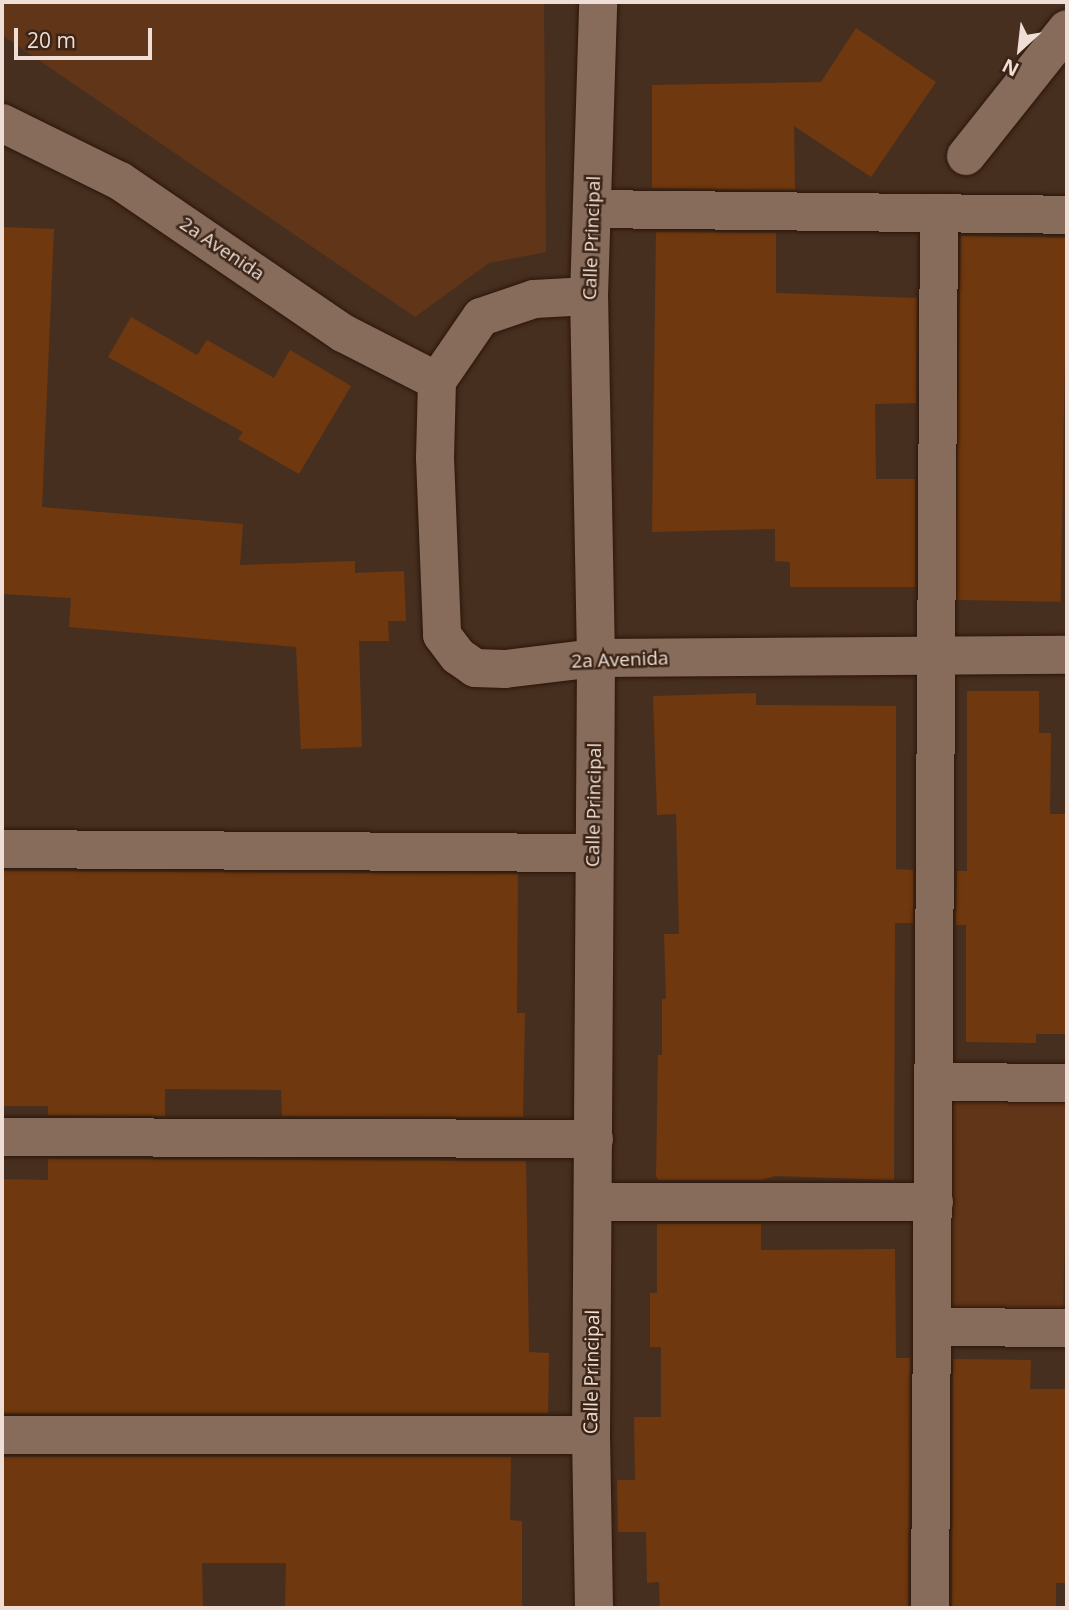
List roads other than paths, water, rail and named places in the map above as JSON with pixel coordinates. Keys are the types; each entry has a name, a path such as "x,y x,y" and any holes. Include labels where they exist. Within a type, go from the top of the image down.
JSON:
{"street":[{"name":"Calle Principal","path":"594,1608 591,1435 596,658 589,296 601,3"},
{"path":"967,156 1067,29"},
{"name":"2a Avenida","path":"2,122 120,181 343,333 438,381 435,458 442,635 475,668 596,658 1067,655"},
{"path":"592,209 1067,215"},
{"path":"930,1608 939,656 939,213"},
{"path":"438,381 481,317 534,299 589,296"},
{"path":"2,849 594,853"},
{"path":"935,1082 1067,1083"},
{"path":"2,1137 594,1139"},
{"path":"594,1202 934,1202"},
{"path":"932,1327 1067,1328"},
{"path":"2,1435 591,1435"}]}
